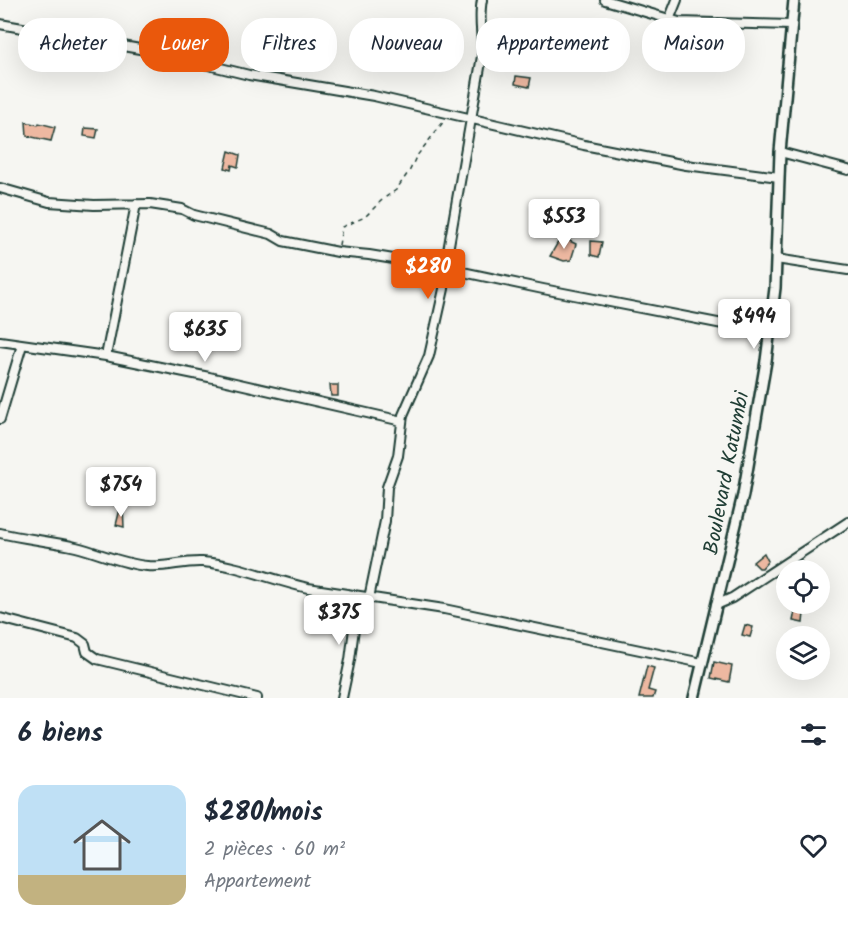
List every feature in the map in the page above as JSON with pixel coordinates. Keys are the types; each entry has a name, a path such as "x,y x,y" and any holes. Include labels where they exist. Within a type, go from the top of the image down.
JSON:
{"street":[{"path":"369,598 385,521 387,487 398,456 402,421 429,356 444,289 445,268 482,56 482,35 479,22 482,0"},
{"path":"605,0 663,18"},
{"path":"670,18 677,0"},
{"name":"Boulevard Katumbi","path":"694,698 735,532 752,452 770,333 776,259 780,152 794,0"},
{"path":"0,24 104,42 249,75 374,96 584,145 686,165 779,177"},
{"path":"745,24 791,25"},
{"path":"780,152 848,171"},
{"path":"0,188 49,202 94,205 136,204 182,209 194,215 271,234 283,241 338,252 445,268 770,333"},
{"path":"106,356 136,204"},
{"path":"776,259 848,270"},
{"path":"0,341 106,356 402,421"},
{"path":"0,419 22,345"},
{"path":"716,605 732,598 848,522"},
{"path":"0,533 47,540 128,563 147,566 201,562 230,566 298,586 444,609 702,663"},
{"path":"342,698 350,660 358,597"},
{"path":"0,618 77,638 85,644 87,652 97,659 257,698"}],"path":[{"path":"338,252 340,230 365,217 396,190 448,112"}],"building":[{"path":"516,76 531,78 529,87 515,84"},
{"path":"26,122 55,127 51,141 27,136"},
{"path":"85,128 98,129 96,138 84,136"},
{"path":"229,151 240,155 238,167 232,165 231,170 225,168"},
{"path":"586,214 580,233 568,232 572,215 580,217"},
{"path":"561,237 576,244 571,260 564,261 550,256"},
{"path":"591,241 602,242 599,257 591,255"},
{"path":"213,317 215,323 210,325 212,327 203,330 200,320"},
{"path":"330,385 338,385 338,396 331,396"},
{"path":"121,505 123,505 124,527 116,525"},
{"path":"764,553 768,561 762,568 759,568 753,562"},
{"path":"794,614 804,614 803,623 793,621"},
{"path":"745,625 753,627 750,637 742,635"},
{"path":"714,662 732,666 729,682 711,678"},
{"path":"647,666 654,668 648,690 655,692 653,698 639,698"}]}
